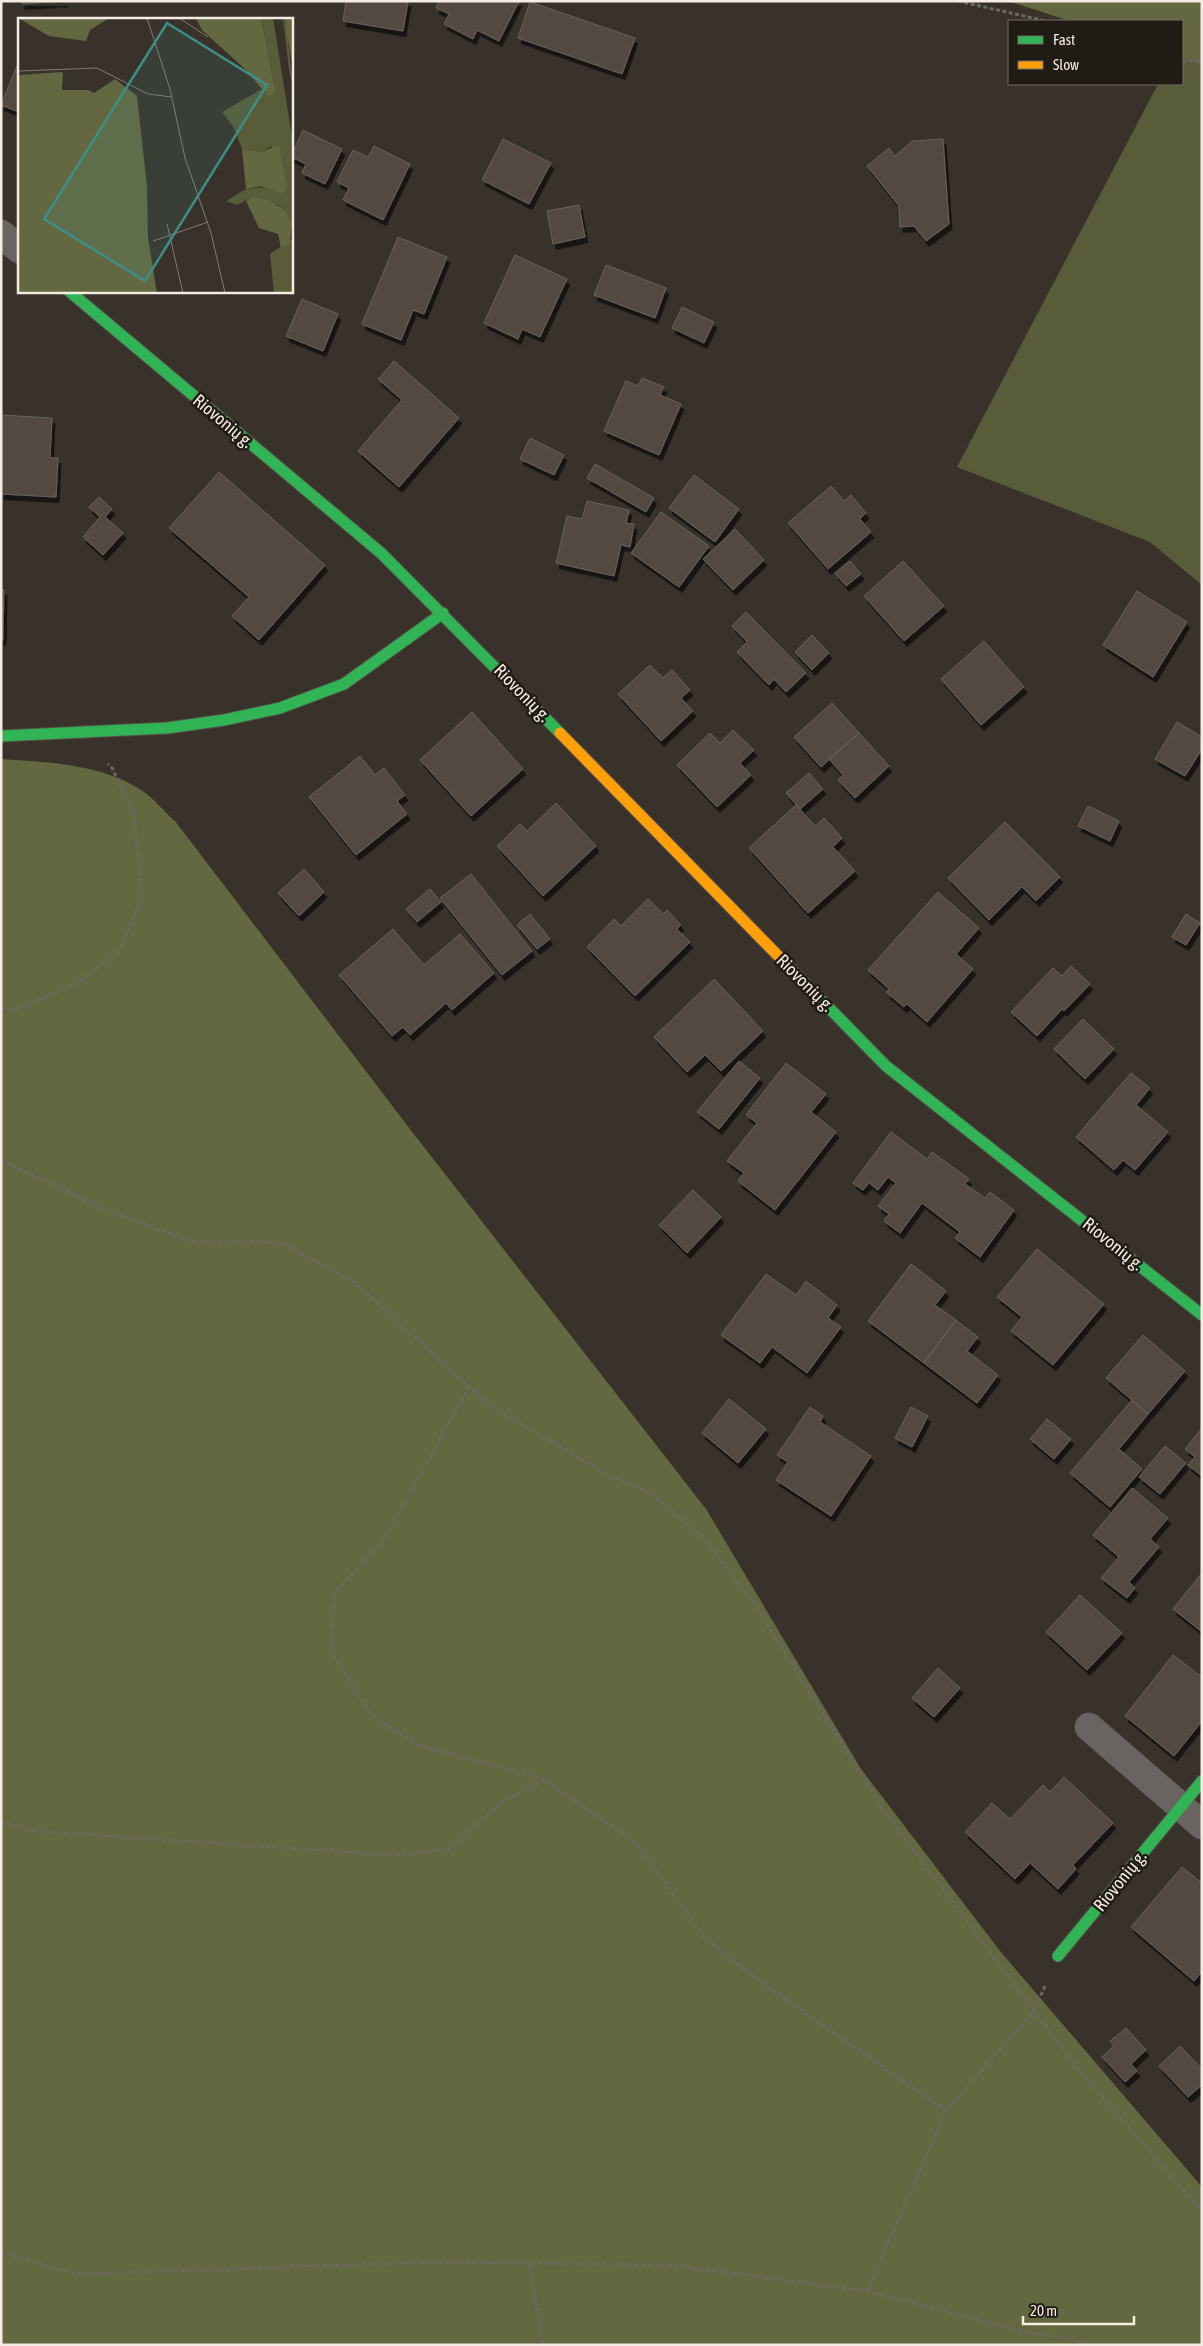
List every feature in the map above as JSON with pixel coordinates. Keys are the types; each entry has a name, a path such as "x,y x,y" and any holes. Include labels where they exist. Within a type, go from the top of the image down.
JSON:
{"street":[{"path":"1,234 18,248"},
{"name":"Riovonių g.","path":"70,292 382,553 443,612 886,1066 1202,1315"},
{"path":"1,736 167,728 224,720 280,708 344,684 443,612"},
{"path":"1089,1728 1202,1825"},
{"name":"Riovonių g.","path":"1058,1956 1202,1781"}],"path":[{"path":"958,1 1042,20"},
{"path":"1183,62 1202,60"},
{"path":"1,1009 18,1009 77,983 119,951 142,898 134,814 112,768 70,734"},
{"path":"1,1160 101,1208 192,1242 282,1243 354,1282 490,1406 610,1476 650,1493 703,1537 751,1599 885,1812 1084,2076 1202,2211"},
{"path":"468,1386 383,1541 334,1593 331,1651 371,1715 417,1745 545,1780 636,1844 704,1937 761,1982 946,2111"},
{"path":"1,1822 33,1831 393,1855 448,1850 503,1802 545,1780"},
{"path":"867,2290 946,2111 1034,2010 1058,1956"},
{"path":"1,2253 77,2274 419,2262 667,2265 867,2290 1031,2333 1074,2339 1085,2345"},
{"path":"529,2263 543,2345"}],"green space":[{"path":"1008,1 1202,1 1202,66 1183,59 1183,20 1067,20"},
{"path":"1183,59 1202,66 1202,585 1150,542 957,467 1157,85 1183,85"},
{"path":"1,759 55,763 109,775 125,781 146,793 175,821 413,1133 706,1509 861,1769 1000,1951 1202,2187 1202,2345 1,2345"}],"building":[{"path":"22,1 66,1 22,4"},
{"path":"346,1 408,1 403,31 343,21"},
{"path":"439,1 519,1 499,41 477,30 473,39 444,24 449,14 436,8"},
{"path":"530,2 635,38 622,74 518,38"},
{"path":"18,63 18,112 1,105"},
{"path":"303,130 342,149 325,184 302,173 306,164 292,157"},
{"path":"503,139 551,163 529,204 482,180"},
{"path":"943,139 949,224 926,241 914,226 900,227 899,206 867,166 889,148 895,156 912,141"},
{"path":"374,146 410,164 383,220 343,200 349,188 337,182 353,150 368,157"},
{"path":"579,205 585,237 553,244 547,211"},
{"path":"398,237 447,257 424,314 413,310 401,340 362,324"},
{"path":"515,255 567,279 540,337 522,329 518,339 484,323"},
{"path":"606,265 666,288 655,318 594,295"},
{"path":"302,299 338,314 323,351 286,336"},
{"path":"682,307 714,322 704,343 672,328"},
{"path":"394,361 459,418 399,487 358,451 402,400 378,379"},
{"path":"642,378 664,387 660,395 681,404 659,455 604,431 626,381 638,386"},
{"path":"1,415 52,418 50,458 58,458 56,497 1,494"},
{"path":"530,438 564,455 554,475 520,459"},
{"path":"595,464 654,498 646,512 587,478"},
{"path":"219,472 325,565 259,640 232,616 249,597 169,528"},
{"path":"694,475 739,509 715,542 669,508"},
{"path":"831,486 844,501 851,495 866,513 860,519 871,532 828,569 788,523"},
{"path":"99,497 112,509 105,517 123,533 103,555 83,537 100,517 89,507"},
{"path":"587,501 629,510 626,523 634,524 630,547 621,545 614,576 556,563 567,516 582,519"},
{"path":"661,512 709,546 679,587 631,553"},
{"path":"735,529 764,560 733,590 703,559"},
{"path":"850,561 861,574 846,586 835,573"},
{"path":"903,561 944,606 904,641 864,596"},
{"path":"1,590 4,590 3,640 1,640"},
{"path":"1137,591 1187,622 1153,677 1103,645"},
{"path":"746,612 806,673 786,692 774,679 769,685 737,652 747,642 732,626"},
{"path":"812,635 829,653 812,670 795,652"},
{"path":"984,641 1024,687 981,725 941,679"},
{"path":"650,665 663,678 672,670 690,690 681,698 693,711 661,741 618,694"},
{"path":"832,703 859,733 821,767 794,737"},
{"path":"472,712 523,769 471,816 420,760"},
{"path":"1177,722 1202,737 1202,749 1185,776 1155,759"},
{"path":"733,730 754,750 740,763 751,775 717,807 677,765 710,733 720,743"},
{"path":"859,733 889,766 855,798 838,780 843,775 829,759"},
{"path":"360,756 375,775 384,768 405,795 397,801 407,814 356,855 309,797"},
{"path":"809,773 823,789 800,809 786,793"},
{"path":"556,803 596,846 543,896 497,846 520,824 527,831"},
{"path":"796,805 815,826 824,818 842,838 833,847 855,871 808,913 749,848"},
{"path":"1088,806 1119,821 1110,841 1078,826"},
{"path":"1005,822 1060,877 1036,901 1022,887 989,920 948,878"},
{"path":"304,869 324,892 299,916 278,893"},
{"path":"471,874 532,951 502,975 440,898"},
{"path":"430,889 441,902 417,922 406,909"},
{"path":"938,892 979,928 956,954 973,969 927,1022 907,1004 904,1007 886,992 889,989 868,970"},
{"path":"648,899 663,914 667,910 681,925 677,929 690,942 635,996 587,947 614,919 621,926"},
{"path":"530,914 550,939 537,949 517,925"},
{"path":"1186,914 1200,923 1186,945 1172,937"},
{"path":"393,929 424,965 460,934 494,973 452,1010 446,1003 410,1035 403,1027 392,1036 339,975"},
{"path":"1071,966 1090,984 1064,1011 1062,1009 1037,1036 1011,1012 1053,968 1062,976"},
{"path":"714,979 763,1031 721,1071 705,1055 687,1072 654,1037"},
{"path":"1083,1019 1114,1049 1085,1079 1054,1049"},
{"path":"739,1061 760,1078 719,1129 697,1112"},
{"path":"786,1063 826,1094 811,1112 836,1132 775,1210 738,1181 744,1173 727,1161 757,1123 746,1115"},
{"path":"1131,1073 1150,1088 1136,1105 1168,1132 1135,1170 1123,1160 1114,1170 1076,1137"},
{"path":"891,1132 927,1159 932,1152 969,1179 965,1184 985,1198 990,1192 1014,1210 980,1257 955,1238 960,1232 922,1203 900,1233 884,1221 889,1214 878,1206 896,1183 888,1177 878,1190 869,1183 863,1190 853,1183"},
{"path":"693,1190 721,1217 687,1253 659,1225"},
{"path":"1037,1249 1104,1304 1053,1365 1011,1331 1022,1317 997,1297"},
{"path":"911,1264 946,1291 935,1305 956,1320 924,1363 868,1321"},
{"path":"766,1274 796,1295 806,1281 837,1305 828,1318 841,1327 807,1373 772,1347 760,1363 721,1335"},
{"path":"956,1320 978,1337 967,1351 998,1375 977,1403 924,1363"},
{"path":"1143,1335 1185,1371 1148,1414 1106,1378"},
{"path":"729,1399 766,1429 738,1463 702,1433"},
{"path":"1132,1400 1148,1414 1119,1449 1142,1469 1110,1507 1070,1473"},
{"path":"810,1407 823,1416 820,1422 871,1456 831,1516 776,1480 788,1462 777,1455"},
{"path":"911,1407 928,1416 912,1447 895,1438"},
{"path":"1047,1419 1071,1439 1054,1459 1030,1439"},
{"path":"1202,1428 1202,1476 1188,1465 1195,1457 1185,1449"},
{"path":"1165,1446 1186,1463 1160,1494 1139,1477"},
{"path":"1132,1488 1168,1518 1150,1539 1159,1547 1129,1582 1135,1588 1127,1598 1101,1578 1119,1557 1093,1535"},
{"path":"1202,1573 1202,1632 1173,1609"},
{"path":"1080,1595 1122,1633 1087,1670 1046,1632"},
{"path":"1173,1655 1202,1677 1202,1721 1174,1756 1125,1716"},
{"path":"938,1668 960,1688 934,1717 912,1698"},
{"path":"1064,1777 1113,1823 1073,1865 1076,1869 1058,1889 1030,1863 1015,1879 965,1832 992,1803 1010,1819 1043,1785 1050,1792"},
{"path":"1182,1867 1202,1883 1202,1971 1194,1981 1131,1927"},
{"path":"1126,2028 1146,2050 1131,2064 1137,2071 1125,2082 1102,2057 1114,2046 1110,2041"},
{"path":"1180,2046 1202,2069 1202,2085 1188,2097 1159,2066"}],"traffic: fast":[{"path":"70,292 381,553 560,733"},
{"path":"1,736 167,728 224,720 280,708 344,684 443,613"},
{"path":"792,970 886,1066 1202,1315"},
{"path":"1058,1956 1202,1781"}],"traffic: slow":[{"path":"560,733 792,970"}]}
